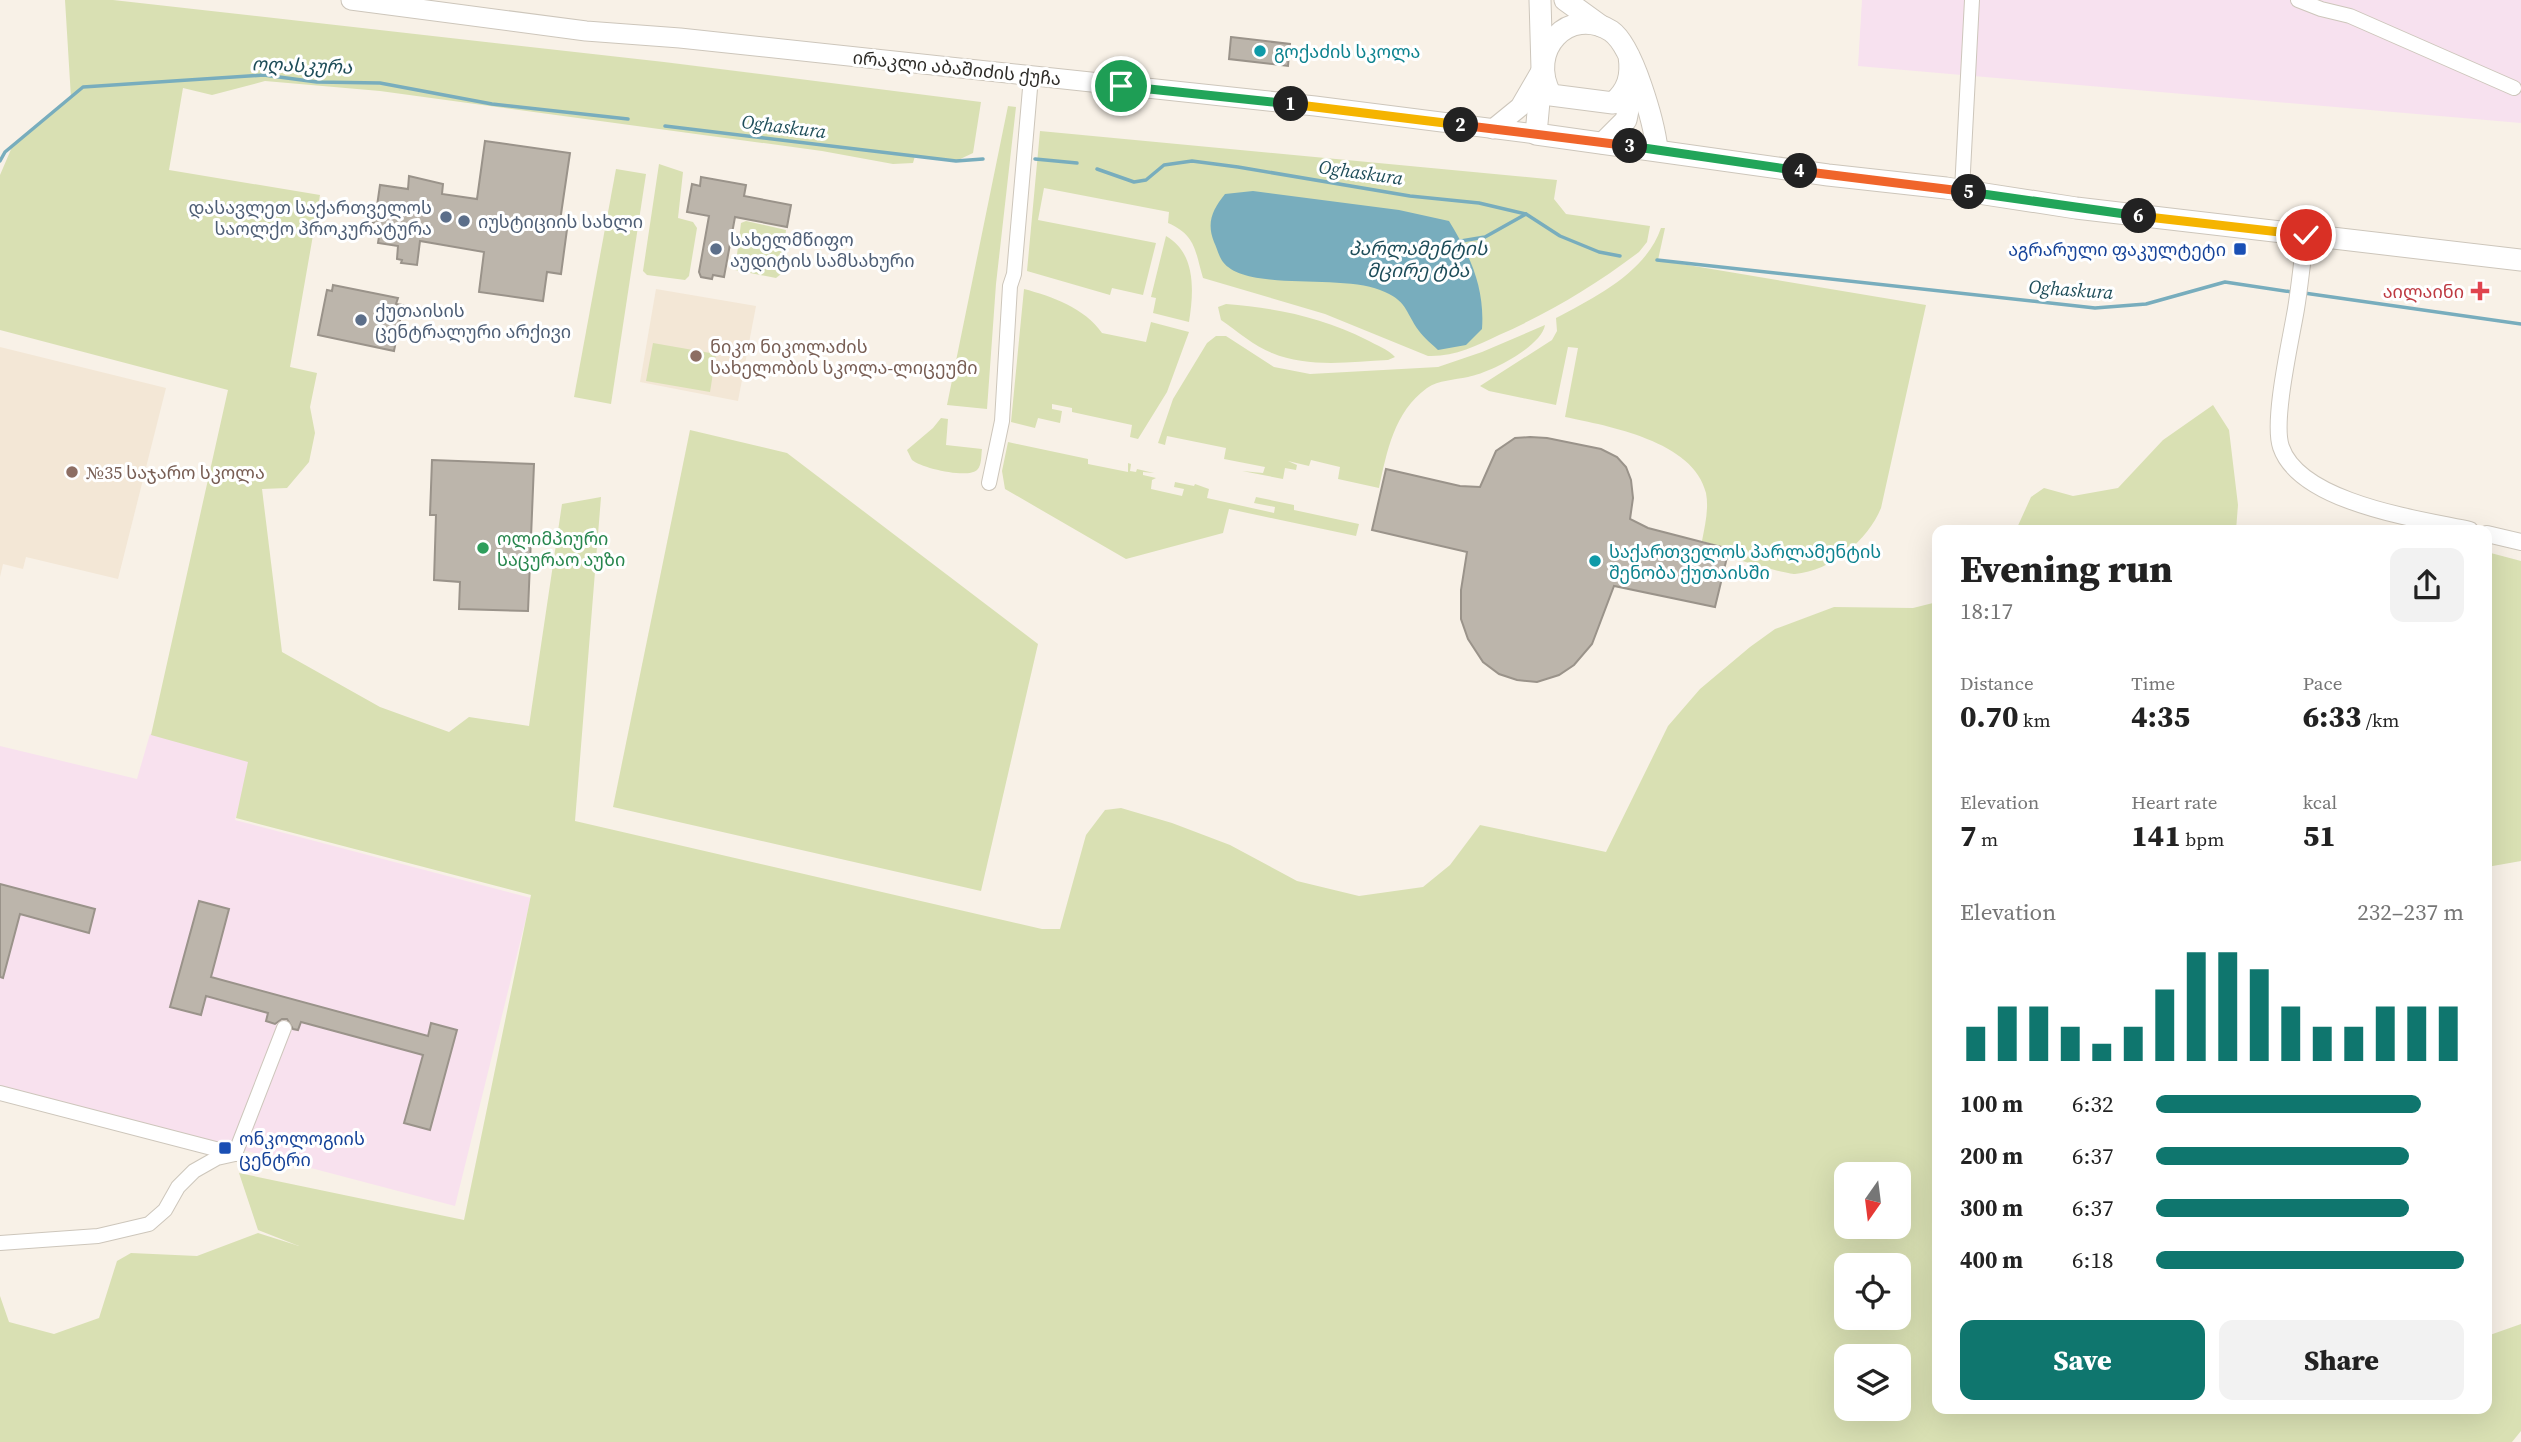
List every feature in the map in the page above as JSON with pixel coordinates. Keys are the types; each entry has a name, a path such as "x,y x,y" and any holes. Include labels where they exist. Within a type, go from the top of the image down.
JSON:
{"main road":[{"name":"ირაკლი აბაშიძის ქუჩა","path":"351,0 586,31 680,38 1315,106 1657,149 2076,208 2521,260"},
{"path":"1540,0 1542,69 1544,83 1550,95 1614,103 1629,83 1632,66"},
{"path":"1565,0 1621,40 1654,123 1657,149"},
{"path":"1536,134 1544,53 1560,33 1584,24 1601,26"},
{"path":"1602,143 1626,120 1632,66"},
{"path":"1493,129 1520,107 1542,69"}],"street":[{"path":"1962,190 1972,0"},
{"path":"2298,0 2350,16 2514,88"},
{"path":"989,483 1000,440 1010,286 1014,274 1031,77"},
{"path":"2306,235 2280,415 2281,447 2300,474 2316,486 2370,507 2448,525"},
{"path":"2492,535 2521,542"},
{"path":"235,1154 284,1028"},
{"path":"0,1093 235,1154"},
{"path":"0,1243 98,1236 149,1224 165,1210 178,1187 194,1171 217,1158 235,1154"}],"shaded area":[{"path":"1862,0 2521,0 2521,123 1858,66"},
{"name":"ნიკო ნიკოლაძის სახელობის სკოლა-ლიცეუმი","path":"656,289 756,306 738,401 640,382"},
{"name":"№35 საჯარო სკოლა","path":"0,347 166,388 118,579 26,557 23,569 3,564 0,577"},
{"path":"150,734 251,760 235,820 531,898 455,1206 0,1086 0,746 137,779"}],"green space":[{"path":"65,0 113,0 664,62 981,102 973,153 956,161 915,156 913,163 893,164 822,151 380,91 265,81 212,95 183,88 169,170 320,195 290,367 317,373 310,407 315,433 309,462 287,488 262,489 282,652 380,707 449,732 469,717 529,726 562,504 601,497 575,821 1042,929 1060,929 1086,835 1105,810 1121,808 1172,823 1230,845 1297,881 1359,896 1423,887 1450,865 1480,825 1606,852 1668,726 1700,689 1750,647 1775,629 1834,607 1913,608 1932,603 1932,1414 2492,1414 2492,1334 2521,1324 2521,1431 2512,1442 0,1442 0,1296 9,1322 54,1334 99,1318 117,1261 131,1253 197,1256 258,1233 299,1246 258,1230 239,1173 464,1220 531,895 236,818 248,762 151,735 228,390 0,330 0,175 12,147 71,98"},
{"path":"1008,106 1016,107 996,284 987,409 947,405"},
{"path":"1040,131 1557,180 1554,199 1566,214 1650,226 1647,242 1639,252 1572,298 1473,347 1447,355 1428,356 1325,314 1203,278 1193,245 1184,233 1168,223 1169,212 1044,188 1038,220 1156,243 1143,295 1112,288 1110,295 1027,271"},
{"path":"659,164 683,172 678,218 693,222 697,228 689,276 685,280 647,275 643,271"},
{"path":"616,169 646,174 611,404 574,397"},
{"path":"746,221 786,230 781,274 776,278 735,270 741,223"},
{"path":"1661,228 1665,228 1658,260 1926,305 1881,508 1858,542 1822,567 1795,574 1782,572 1727,557 1729,549 1702,541 1707,511 1706,493 1698,475 1685,460 1667,448 1625,431 1565,417 1578,348 1568,347 1556,405 1489,391 1480,386 1552,340 1557,331 1556,318 1603,292 1632,270 1654,244"},
{"path":"1166,236 1183,252 1191,274 1189,322 1153,313 1156,298 1151,297"},
{"path":"1024,289 1056,299 1077,310 1102,333 1146,342 1151,322 1189,332 1167,392 1138,439 1130,437 1132,425 1072,412 1072,408 1052,404 1052,409 1062,411 1060,423 1038,418 1035,428 1011,422"},
{"path":"1226,304 1280,311 1333,325 1385,349 1395,357 1388,360 1329,363 1286,358 1259,346 1221,320 1218,307"},
{"path":"1545,325 1534,342 1501,365 1477,375 1436,383 1416,398 1399,420 1385,460 1379,488 1338,479 1340,467 1311,460 1309,466 1288,461 1297,465 1296,470 1285,468 1283,479 1242,471 1263,473 1265,467 1224,459 1226,448 1167,436 1165,445 1158,443 1173,399 1207,343 1216,336 1226,336 1274,367 1310,374 1438,367 1482,352"},
{"path":"653,343 716,354 710,392 646,381"},
{"path":"2213,405 2229,430 2238,505 2236,525 2018,525 2031,497 2044,488 2073,496 2118,488 2163,440"},
{"path":"941,418 948,419 946,445 982,449 981,463 977,470 964,473 945,471 912,460 907,450"},
{"path":"690,430 787,453 1038,644 981,891 613,807"},
{"path":"1008,442 1088,459 1088,464 1128,472 1128,463 1131,464 1130,471 1136,472 1137,469 1154,473 1143,472 1143,475 1156,478 1152,480 1151,489 1182,496 1184,489 1174,487 1175,482 1209,489 1207,498 1274,513 1275,507 1254,503 1256,497 1294,505 1294,510 1359,524 1356,536 1229,509 1223,533 1126,559 1005,489 1002,471"},
{"path":"2492,553 2521,561 2521,861 2492,866"}],"water":[{"name":"პარლამენტის მცირე ტბა","path":"1253,191 1399,210 1449,221 1475,272 1481,300 1482,329 1466,345 1438,350 1421,334 1401,302 1380,290 1342,283 1272,280 1235,271 1223,262 1219,255 1212,235 1212,216 1225,194"}],"building":[{"name":"გოქაძის სკოლა","path":"1231,37 1290,44 1288,66 1229,59"},
{"name":"იუსტიციის სახლი","path":"485,141 570,153 560,221 568,222 561,274 547,272 543,301 479,292 484,252 420,241 417,265 401,263 402,260 397,259 398,246 378,243 381,224 370,222 372,205 377,206 380,185 408,189 409,176 443,184 442,194 477,199"},
{"name":"სახელმწიფო აუდიტის სამსახური","path":"701,177 746,185 744,196 791,205 787,227 735,217 724,277 701,277 699,272 709,216 687,212 692,184 700,186"},
{"name":"ქუთაისის ცენტრალური არქივი","path":"333,285 398,298 396,304 403,305 394,351 318,335 327,290 332,291"},
{"name":"საქართველოს პარლამენტის შენობა ქუთაისში","path":"1530,437 1601,449 1617,457 1626,467 1631,480 1633,498 1630,519 1648,528 1729,549 1715,607 1614,586 1592,644 1574,665 1559,675 1537,682 1517,680 1499,674 1483,662 1468,639 1461,619 1461,590 1467,552 1372,530 1386,469 1460,486 1480,487 1496,451 1515,438"},
{"name":"ოლიმპიური საცურაო აუზი","path":"432,460 534,464 528,611 459,609 460,582 434,580 436,515 430,515"},
{"path":"0,884 95,909 89,933 20,914 3,978 0,977"},
{"path":"199,901 229,909 211,977 428,1036 431,1023 457,1030 430,1130 404,1123 423,1055 301,1022 298,1030 293,1029 287,1019 275,1024 266,1021 268,1013 206,996 201,1015 170,1007"}],"waterway":[{"name":"ოღასკურა","path":"0,161 5,152 83,87 264,75 317,82 380,83 492,104 628,119"},
{"name":"Oghaskura","path":"665,126 956,161 983,159"},
{"name":"Oghaskura","path":"1035,159 1077,163"},
{"name":"Oghaskura","path":"1097,169 1134,182 1146,180 1164,165 1192,161 1410,196 1479,203 1526,214 1560,236 1599,252 1620,256"},
{"path":"1461,241 1485,237 1526,214"},
{"name":"Oghaskura","path":"1657,260 2095,308 2146,304 2225,282 2292,292"},
{"name":"Oghaskura","path":"2304,293 2521,324"}],"place":[{"name":"გოქაძის სკოლა","path":"1260,51"},
{"name":"დასავლეთ საქართველოს საოლქო პროკურატურა","path":"446,217"},
{"name":"იუსტიციის სახლი","path":"464,221"},
{"name":"სახელმწიფო აუდიტის სამსახური","path":"716,249"},
{"name":"აგრარული ფაკულტეტი","path":"2240,249"},
{"name":"აილაინი","path":"2480,291"},
{"name":"ქუთაისის ცენტრალური არქივი","path":"361,320"},
{"name":"ნიკო ნიკოლაძის სახელობის სკოლა-ლიცეუმი","path":"696,356"},
{"name":"№35 საჯარო სკოლა","path":"72,472"},
{"name":"ოლიმპიური საცურაო აუზი","path":"483,548"},
{"name":"საქართველოს პარლამენტის შენობა ქუთაისში","path":"1595,561"},
{"name":"ონკოლოგიის ცენტრი","path":"225,1148"}],"route":[{"path":"1121,86 1315,106 1657,149 2076,208 2306,235"}]}
